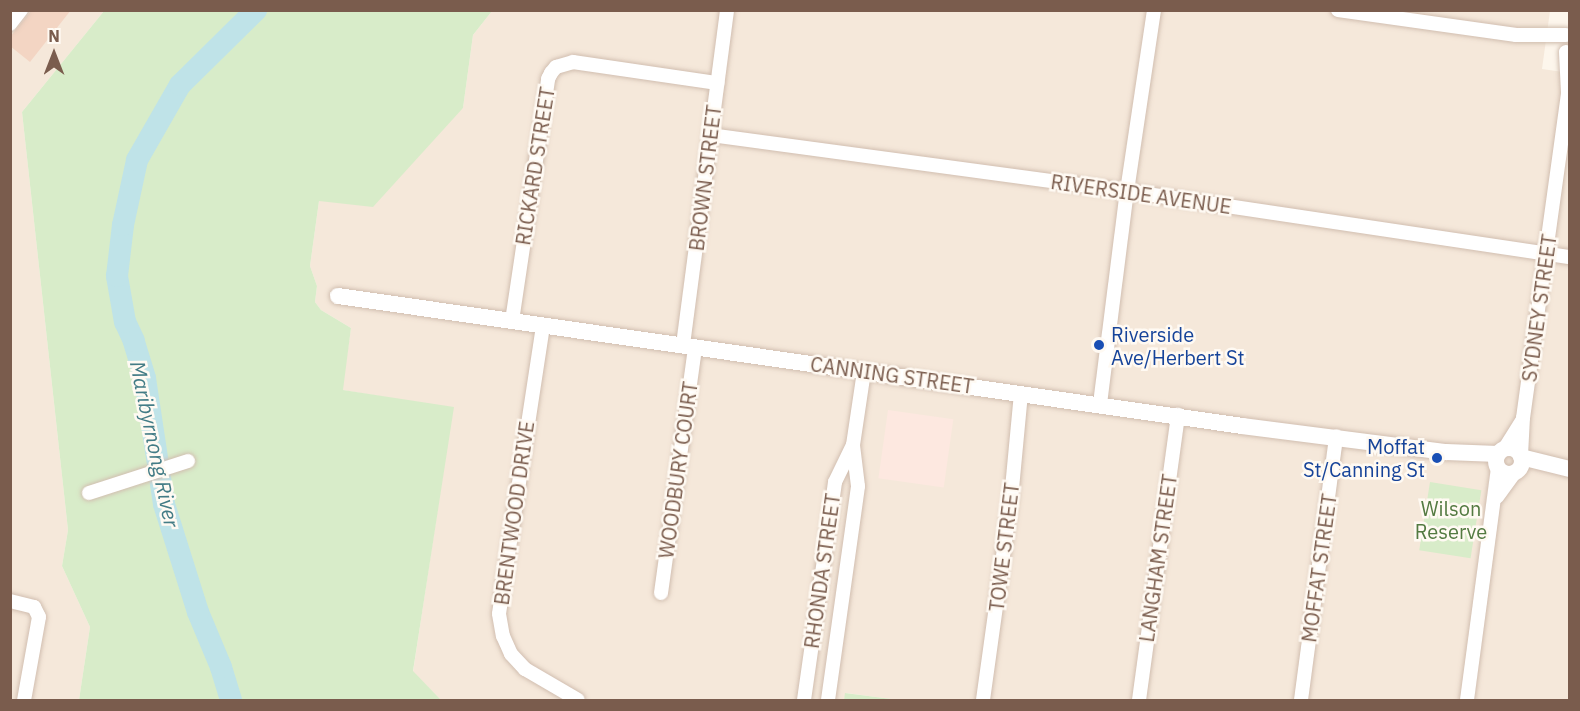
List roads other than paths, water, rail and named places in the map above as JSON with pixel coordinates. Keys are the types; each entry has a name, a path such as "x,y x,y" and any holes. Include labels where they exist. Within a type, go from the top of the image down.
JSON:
{"street":[{"path":"10,24 21,10"},
{"name":"BROWN STREET","path":"689,346 711,135 727,10"},
{"path":"1100,404 1127,191 1154,10"},
{"path":"1338,10 1568,41"},
{"name":"SYDNEY STREET","path":"1467,700 1496,499 1523,418 1569,90 1568,41"},
{"name":"RICKARD STREET","path":"512,321 548,79 556,67 573,62 717,82"},
{"name":"RIVERSIDE AVENUE","path":"711,135 1127,191 1569,257"},
{"name":"CANNING STREET","path":"338,296 1021,394 1564,468"},
{"name":"BRENTWOOD DRIVE","path":"543,326 499,614 503,636 511,654 525,669 578,700"},
{"name":"WOODBURY COURT","path":"661,593 689,346"},
{"name":"RHONDA STREET","path":"828,700 858,486 853,445 864,371"},
{"name":"TOWE STREET","path":"983,700 1011,499 1021,394"},
{"name":"LANGHAM STREET","path":"1139,700 1178,415"},
{"name":"MOFFAT STREET","path":"1301,700 1336,436"},
{"name":"RHONDA STREET","path":"804,700 835,482 853,445"},
{"path":"89,493 188,461"},
{"path":"10,601 34,607 39,617 24,700"}],"waterway":[{"name":"Maribyrnong River","path":"231,700 221,667 198,612 164,504 145,378 134,341 125,322 117,276 123,225 137,160 180,85 256,10"}],"place":[{"name":"Riverside Ave/Herbert St","path":"1099,345"},
{"name":"Moffat St/Canning St","path":"1437,458"}],"park label":[{"name":"Wilson Reserve","path":"1451,520"}]}
